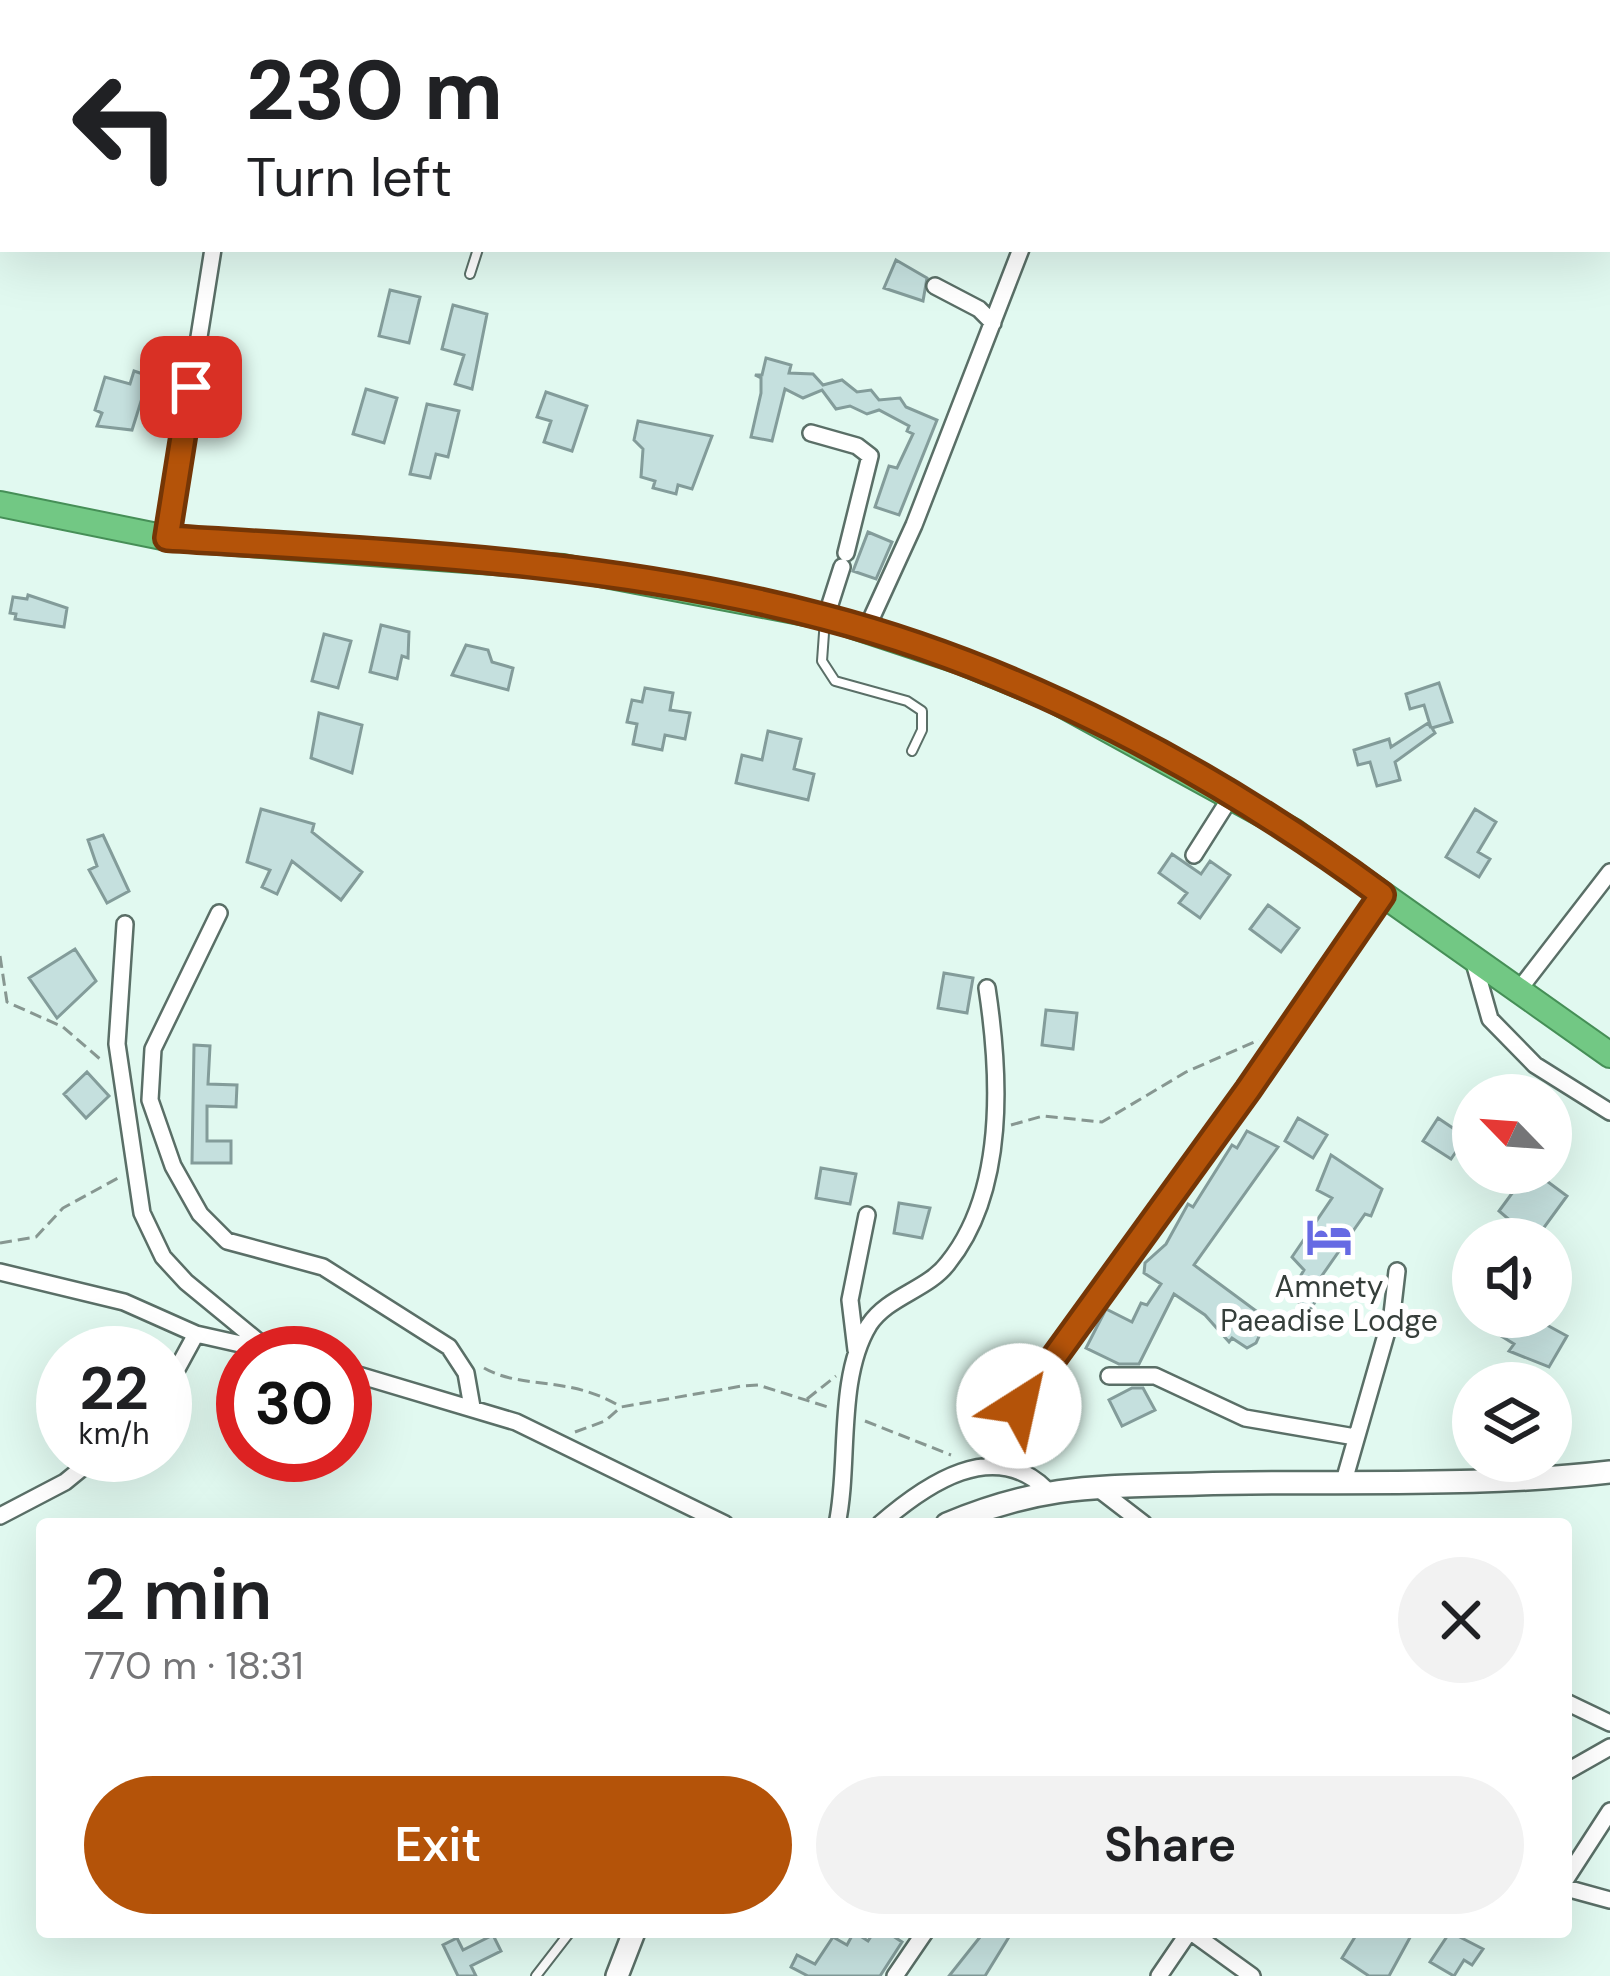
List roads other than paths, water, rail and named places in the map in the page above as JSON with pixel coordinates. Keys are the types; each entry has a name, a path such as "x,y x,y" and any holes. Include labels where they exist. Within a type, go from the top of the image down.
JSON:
{"highway":[{"path":"0,505 167,538 563,567 826,617 866,630 1050,698 1232,795 1610,1054"}],"main road":[{"path":"965,1518 1047,1490 1094,1485 1610,1472"},
{"path":"617,1976 632,1938"}],"street":[{"path":"167,538 213,252"},
{"path":"866,630 1020,252"},
{"path":"935,286 979,309 993,322"},
{"path":"811,433 857,446 870,457 826,617"},
{"path":"1194,855 1232,795"},
{"path":"1518,991 1610,872"},
{"path":"983,1466 1044,1370 1292,1028 1382,895"},
{"path":"219,913 154,1049 150,1100 173,1166 200,1214 227,1240 323,1267 406,1316 460,1358 472,1406"},
{"path":"124,924 116,1018 142,1213 163,1257 185,1282 241,1326"},
{"path":"1473,959 1490,1019 1535,1065 1610,1112"},
{"path":"837,1518 845,1414 856,1367 876,1318 950,1262 973,1219 991,1150 999,1070 987,988"},
{"path":"856,1367 850,1300 867,1215"},
{"path":"1344,1481 1392,1314 1397,1270"},
{"path":"0,1273 124,1302 216,1339"},
{"path":"192,1341 196,1334"},
{"path":"1108,1376 1155,1376 1245,1418 1355,1437"},
{"path":"372,1378 472,1406 556,1439 713,1518"},
{"path":"888,1518 922,1491 983,1466 1027,1472 1047,1490"},
{"path":"0,1516 65,1482"},
{"path":"1094,1485 1136,1518"},
{"path":"1572,1705 1610,1723"},
{"path":"1572,1769 1610,1748"},
{"path":"1572,1870 1610,1811"},
{"path":"1572,1890 1610,1900"},
{"path":"896,1976 921,1938"},
{"path":"1159,1976 1186,1938"},
{"path":"1198,1938 1252,1976"}],"lane":[{"path":"470,274 477,252"},
{"path":"826,617 822,661 835,681 907,701 922,711 922,730 912,752"},
{"path":"536,1976 565,1938"}],"place":[{"name":"Amnety Paeadise Lodge","path":"1329,1237"}]}
